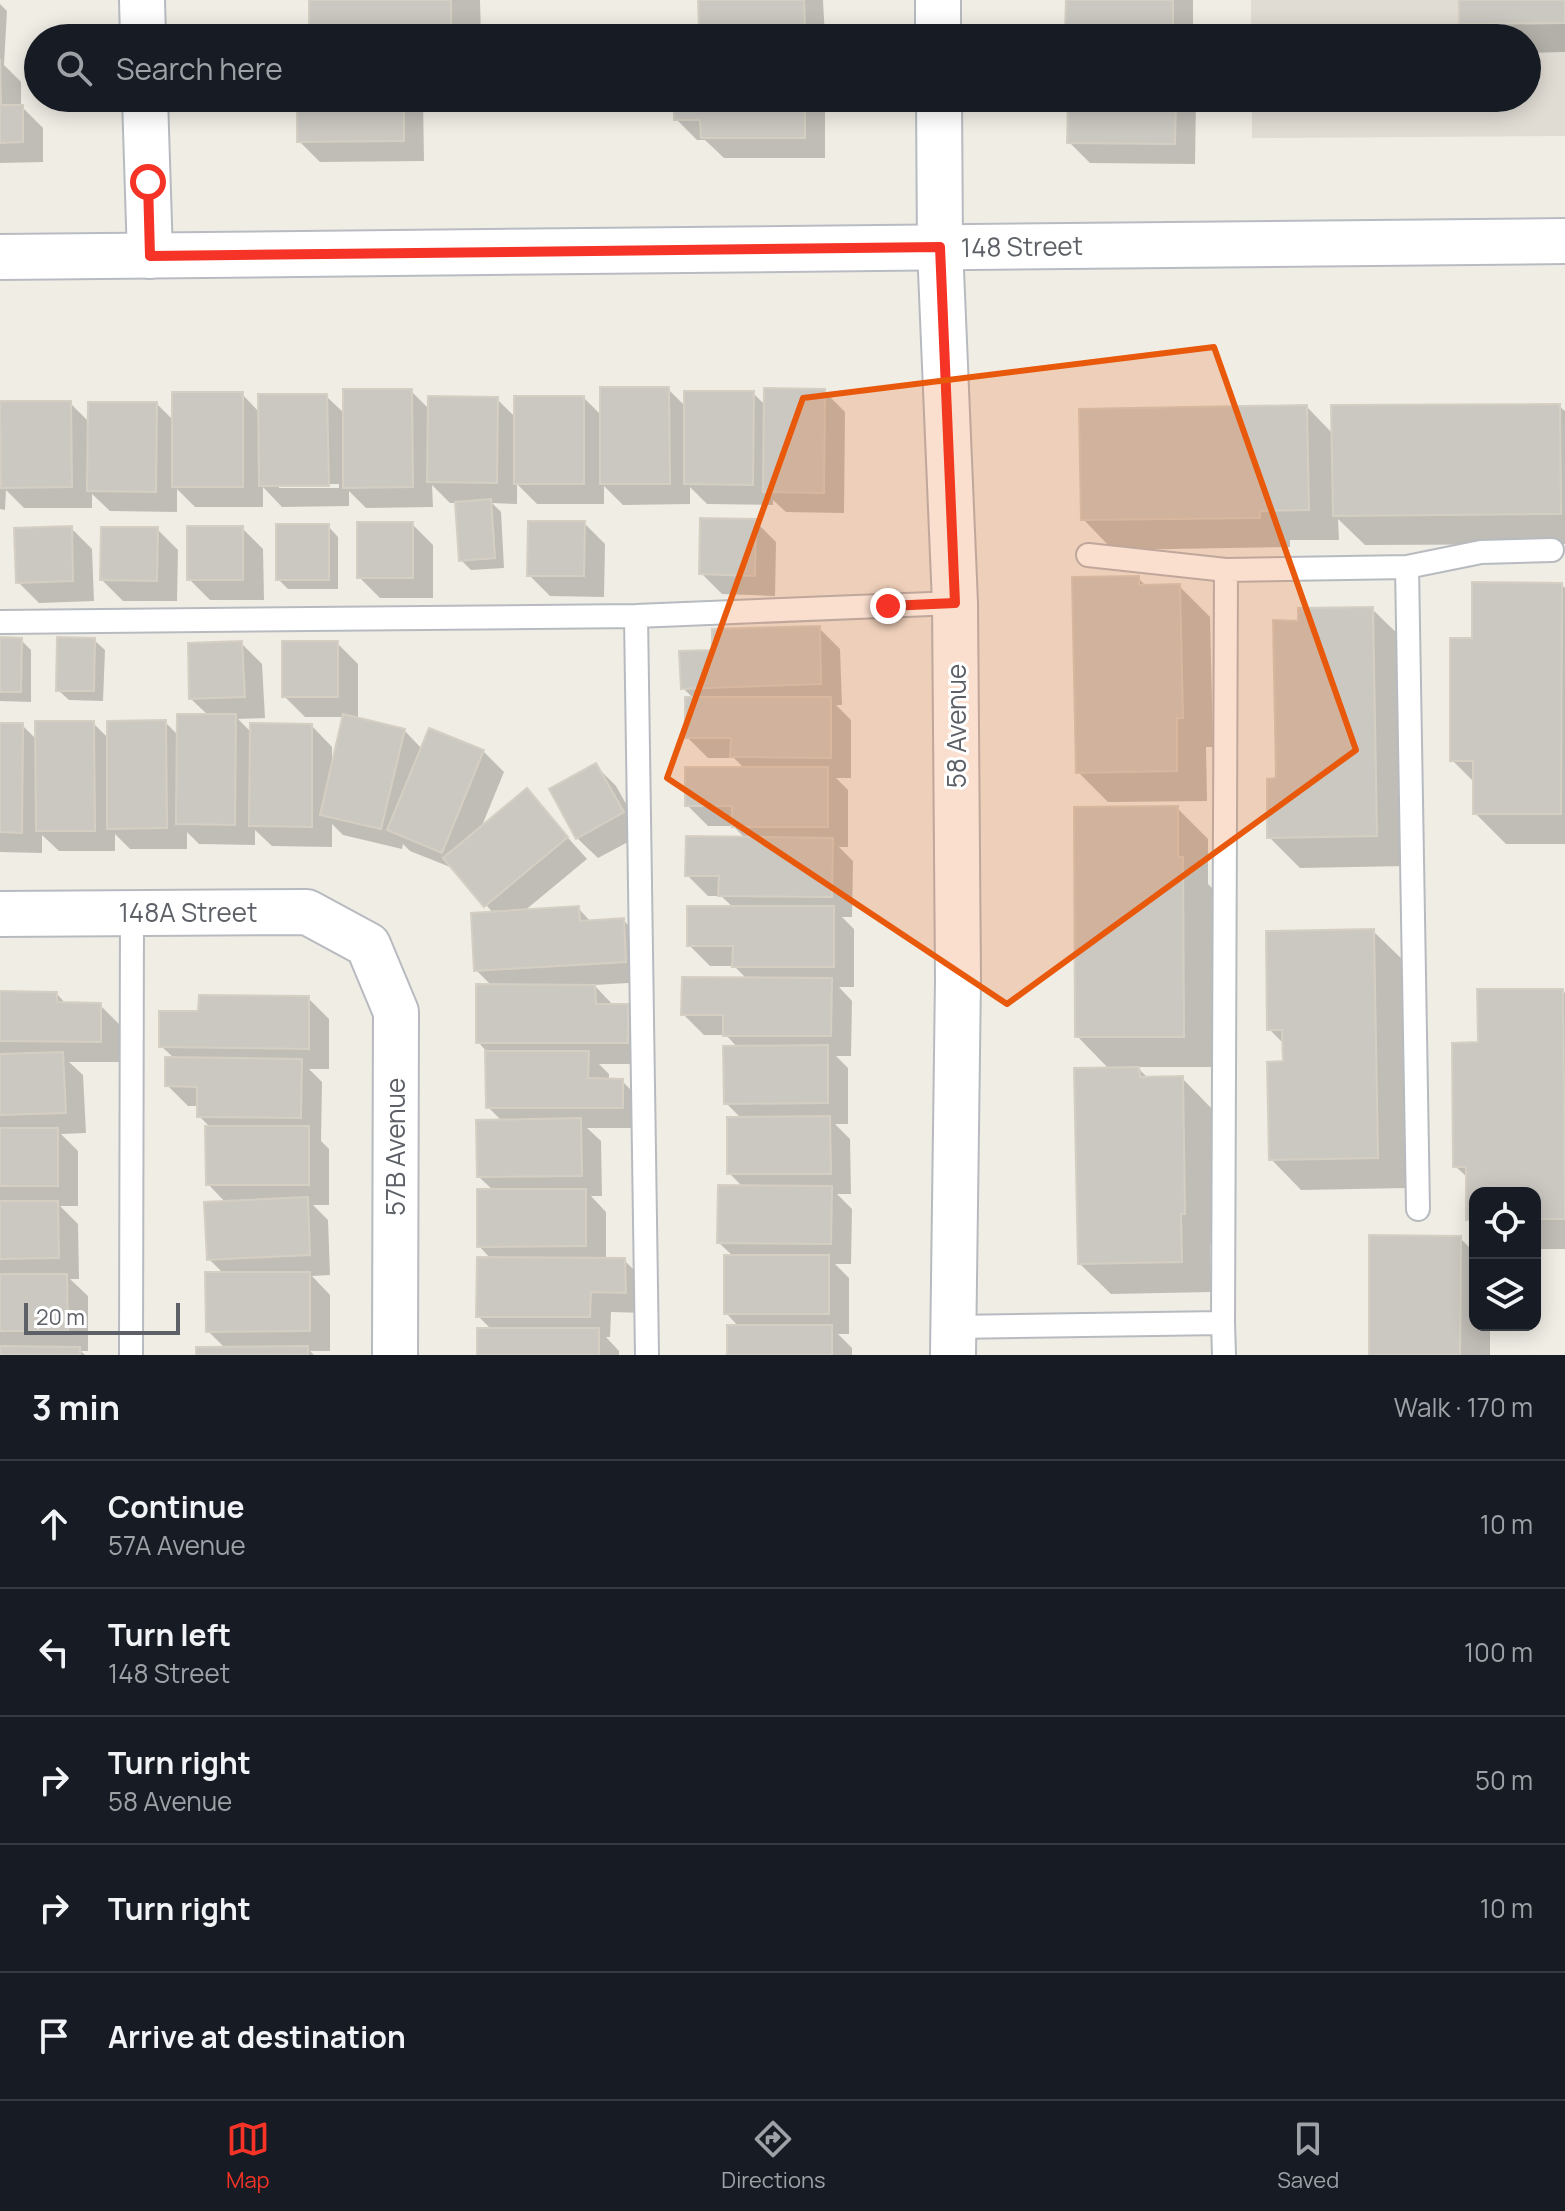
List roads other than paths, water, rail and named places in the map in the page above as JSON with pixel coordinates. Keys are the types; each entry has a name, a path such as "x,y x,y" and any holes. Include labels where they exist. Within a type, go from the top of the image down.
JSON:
{"street":[{"path":"142,0 143,24"},
{"path":"938,0 938,24"},
{"path":"145,112 150,256"},
{"name":"58 Avenue","path":"939,112 940,247 955,603 958,979 953,1341"},
{"name":"148 Street","path":"0,257 1565,241"},
{"name":"148A Street","path":"0,914 307,912 368,945"},
{"name":"57B Avenue","path":"368,945 396,1012 395,1355"}],"lane":[{"path":"1088,555 1226,570 1407,567 1481,552 1552,550"},
{"path":"1407,567 1418,1209"},
{"path":"1224,1355 1226,570"},
{"path":"0,622 636,616 955,603"},
{"path":"636,616 647,1355"},
{"path":"131,1355 132,912"},
{"path":"953,1341 1223,1323"}]}
